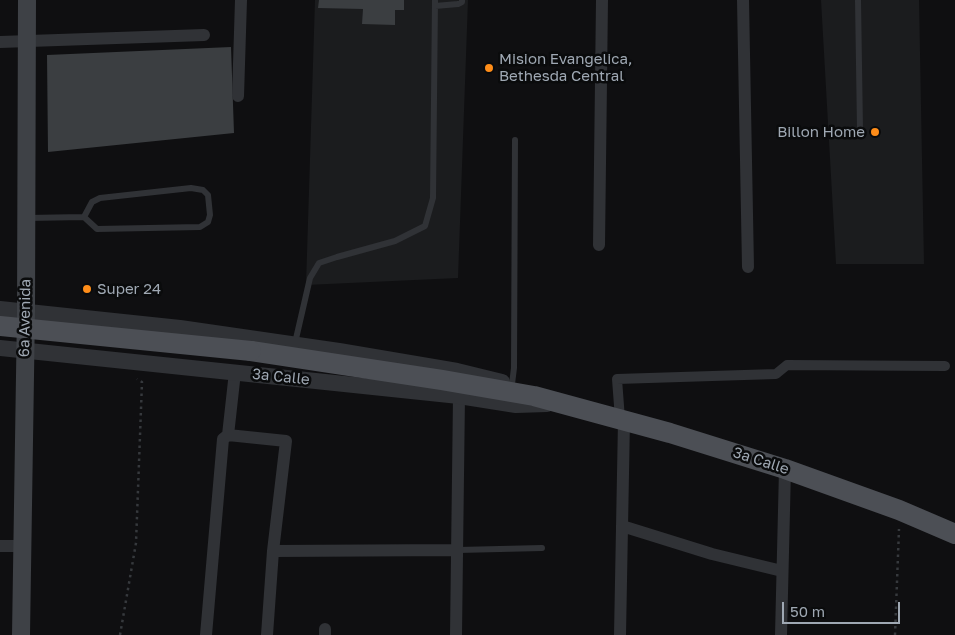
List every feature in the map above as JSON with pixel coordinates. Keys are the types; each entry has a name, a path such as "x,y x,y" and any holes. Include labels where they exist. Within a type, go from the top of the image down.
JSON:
{"main road":[{"name":"6a Avenida","path":"22,635 27,0"},
{"name":"3a Calle","path":"0,326 250,351 534,396 670,432 785,468 899,510 955,534"}],"street":[{"path":"238,96 241,0"},
{"path":"599,246 602,0"},
{"path":"743,0 748,267"},
{"path":"0,42 204,35"},
{"name":"3a Calle","path":"0,309 180,328 457,371 533,389 556,402"},
{"name":"3a Calle","path":"0,348 459,396 516,405 556,402"},
{"path":"620,635 622,420 617,379 776,374 787,365 945,366"},
{"path":"228,435 235,372"},
{"path":"456,635 459,396"},
{"path":"206,635 223,439 228,435 286,441 273,551 267,635"},
{"path":"781,635 785,468"},
{"path":"622,526 712,554 782,571"},
{"path":"0,546 23,546"},
{"path":"273,551 458,550"}],"lane":[{"path":"295,345 310,278 319,263 395,241 425,226 433,198 435,3 458,4 462,0"},
{"path":"858,0 860,129"},
{"path":"512,384 514,358 515,140"},
{"path":"191,188 203,190 208,195 210,215 208,222 200,227 97,229 84,216 92,202 100,198 191,188"},
{"path":"26,218 84,216"},
{"path":"458,550 542,548"}],"path":[{"path":"120,635 136,543 142,382"},
{"path":"895,635 899,510"}],"shaded area":[{"path":"315,0 468,0 458,278 306,285"},
{"name":"Billon Home","path":"821,0 919,0 924,264 836,264"}],"building":[{"path":"319,0 404,0 404,10 395,10 395,25 362,24 363,9 318,8"},
{"path":"231,47 234,133 48,152 47,55"}],"place":[{"name":"Mision Evangelica, Bethesda Central","path":"489,68"},
{"name":"Billon Home","path":"875,132"},
{"name":"Super 24","path":"87,289"}]}
